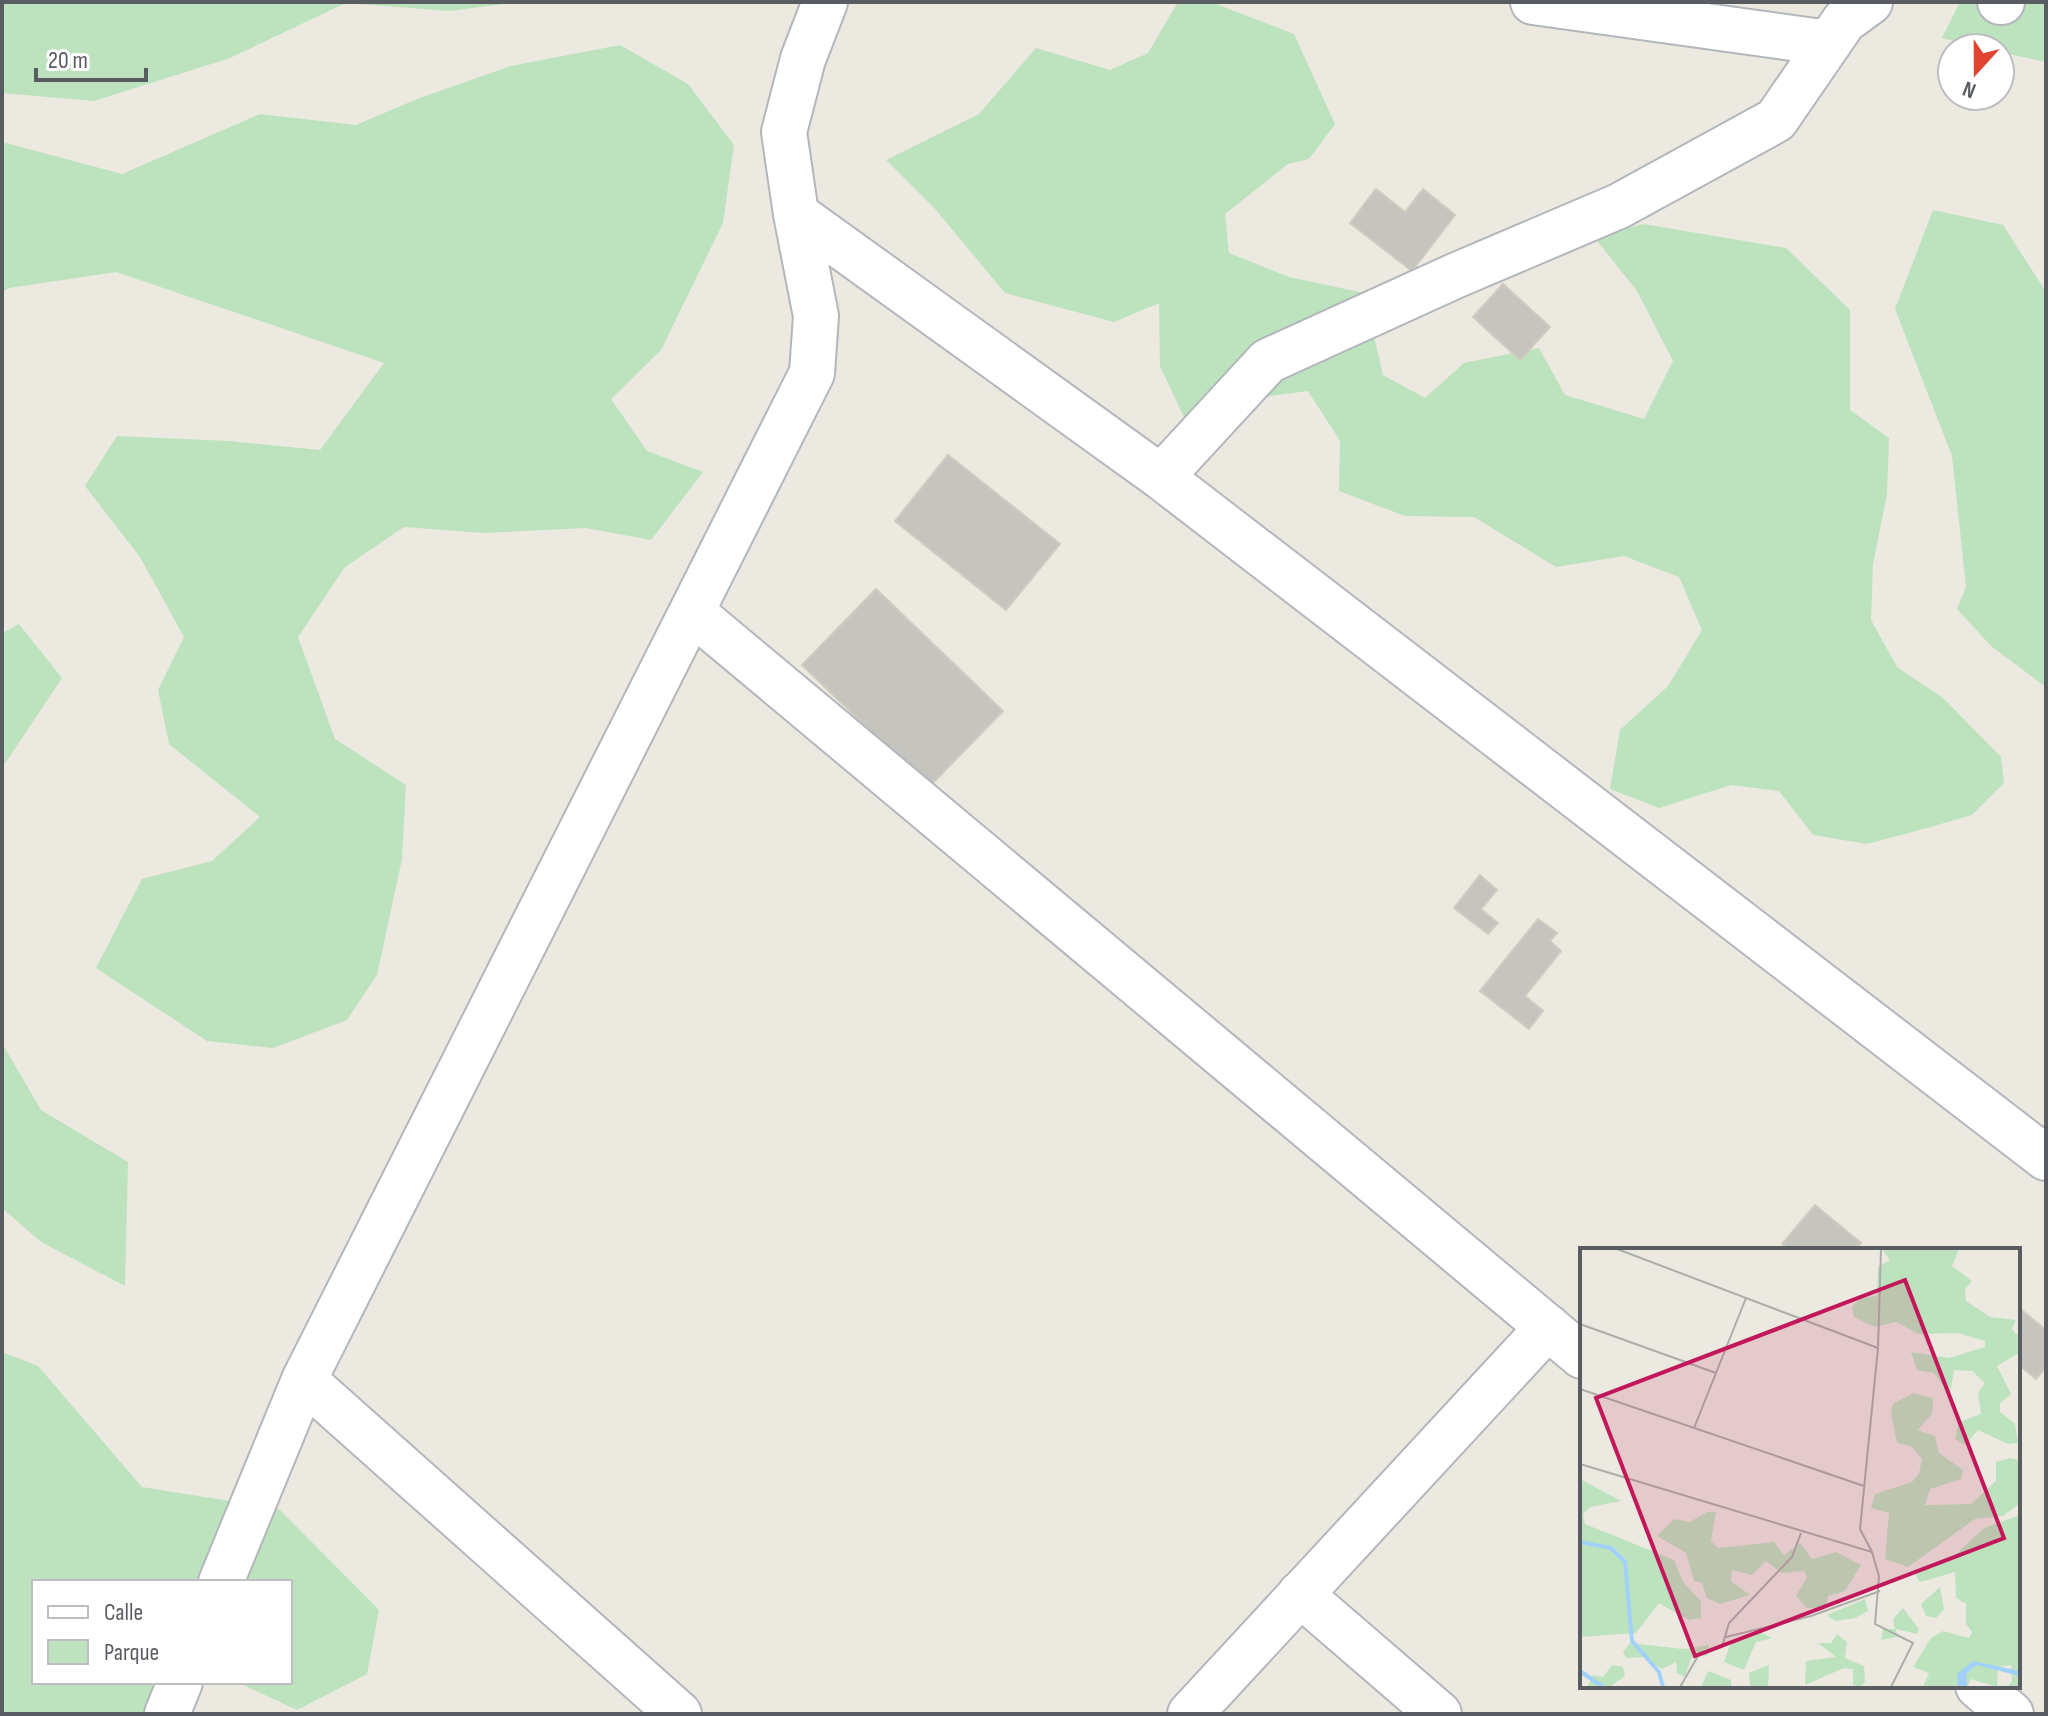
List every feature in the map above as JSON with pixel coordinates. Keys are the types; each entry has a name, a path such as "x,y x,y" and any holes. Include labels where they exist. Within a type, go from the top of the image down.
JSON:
{"street":[{"path":"222,1580 304,1380 812,373 816,316 784,132 803,59 825,2"},
{"path":"1533,2 1829,43"},
{"path":"1161,477 1268,361 1619,206 1776,120 1844,21 1870,2"},
{"path":"796,214 1161,477 2046,1158"},
{"path":"692,612 1580,1354"},
{"path":"1190,1714 1548,1327"},
{"path":"304,1380 679,1714"},
{"path":"1300,1594 1439,1714"},
{"path":"167,1714 179,1684"},
{"path":"1980,1688 2011,1714"}],"green space":[{"path":"2,2 519,2 450,11 346,3 230,58 94,101 2,93"},
{"path":"1178,2 1211,2 1294,34 1335,124 1309,159 1288,164 1225,214 1229,253 1289,277 1364,293 1383,375 1425,398 1464,363 1539,348 1565,395 1644,419 1673,361 1637,291 1594,237 1643,224 1786,248 1850,310 1850,410 1889,438 1887,494 1873,564 1871,620 1897,667 1942,697 2001,757 2004,783 1972,815 1867,844 1813,835 1779,791 1731,785 1659,808 1610,789 1620,730 1668,686 1702,630 1679,577 1624,556 1556,567 1474,517 1405,516 1339,491 1340,441 1308,391 1248,399 1188,426 1160,366 1159,303 1114,322 1005,293 936,210 886,160 979,114 1036,48 1110,70 1148,53"},
{"path":"1960,2 2046,2 2046,62 2016,55 2016,32 1945,32"},
{"path":"620,45 688,84 734,145 723,223 661,350 611,399 647,451 703,472 651,540 586,528 484,533 404,527 345,567 298,637 335,739 406,785 402,859 377,975 347,1020 273,1048 207,1041 96,968 142,879 212,861 260,817 169,744 158,690 184,637 140,557 85,486 117,436 229,441 320,450 384,363 116,272 9,288 2,292 2,142 122,174 260,114 356,125 417,99 511,66"},
{"path":"1933,210 2003,225 2046,292 2046,687 1992,647 1957,609 1966,587 1952,456 1895,309"},
{"path":"19,624 62,678 2,768 2,633"},
{"path":"2,1035 3,1045 41,1110 128,1162 125,1286 41,1242 2,1208"},
{"path":"2,1352 38,1366 142,1487 279,1509 379,1610 367,1674 297,1710 241,1684 292,1684 292,1580 32,1580 32,1684 199,1684 164,1714 2,1714"}],"building":[{"path":"1376,189 1405,212 1423,189 1455,215 1412,271 1350,223"},
{"path":"1503,284 1550,327 1520,360 1473,317"},
{"path":"948,455 1060,544 1006,610 895,521"},
{"path":"876,589 1003,711 929,787 802,665"},
{"path":"1480,875 1497,890 1481,909 1498,923 1488,934 1454,908"},
{"path":"1538,919 1557,933 1550,941 1561,951 1525,996 1543,1011 1529,1029 1480,991"},
{"path":"1815,1205 1861,1243 1857,1248 1787,1248 1782,1244"},
{"path":"2020,1309 2046,1330 2046,1367 2036,1379 2020,1366"}]}
